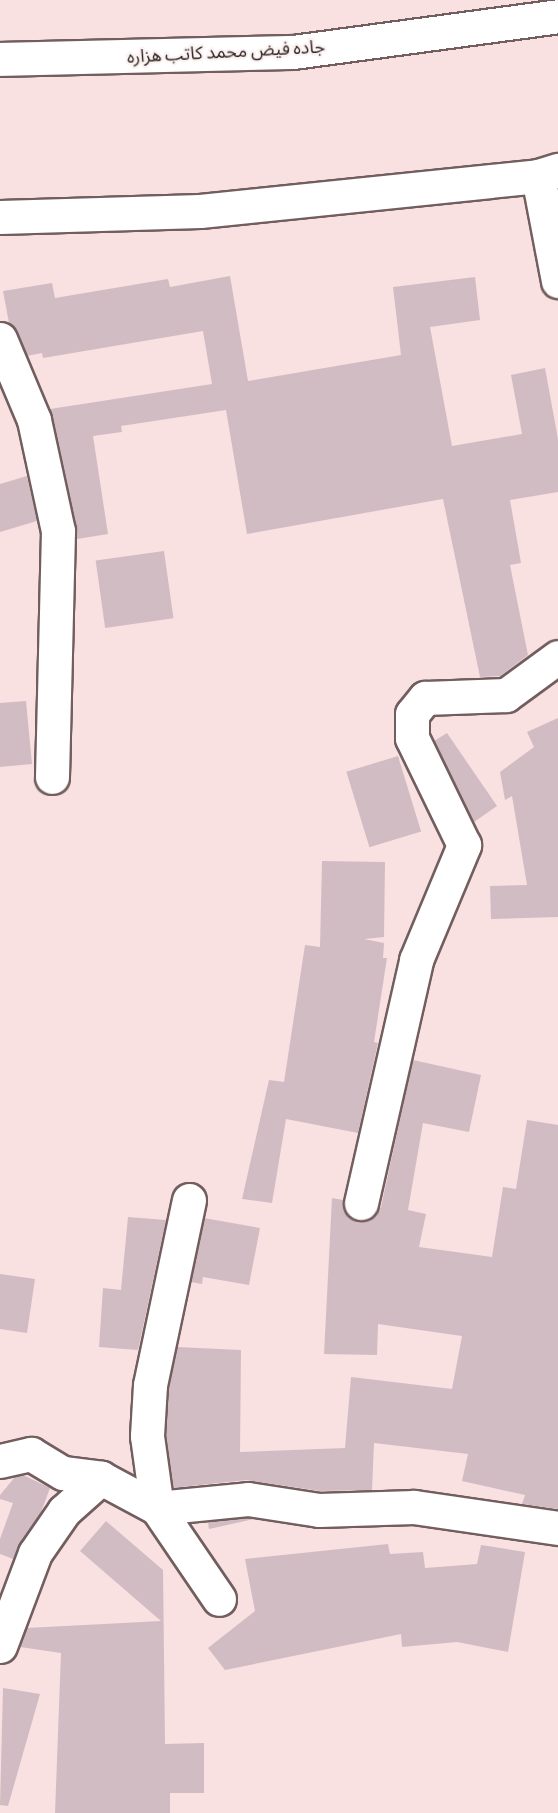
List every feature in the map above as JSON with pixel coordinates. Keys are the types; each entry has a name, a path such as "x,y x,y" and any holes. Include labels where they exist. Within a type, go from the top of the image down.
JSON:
{"street":[{"name":"جاده فیض محمد کاتب هزاره","path":"0,58 293,52 558,16"},
{"path":"0,217 200,211 548,173 558,281"},
{"path":"0,339 34,420 58,531 52,777"},
{"path":"361,1203 416,960 464,845 412,738 412,714 425,698 506,695 558,657"},
{"path":"189,1200 150,1385 147,1436 158,1508 219,1599"},
{"path":"0,1461 31,1454 63,1473 101,1478 158,1508 248,1499 319,1510 414,1507 558,1528"},
{"path":"0,1646 35,1553 64,1511 101,1478"}],"building":[{"path":"230,276 248,381 401,355 393,287 475,277 480,320 430,327 452,446 522,434 511,375 545,368 558,439 558,492 510,500 521,563 510,565 528,655 500,676 480,677 443,499 247,534 226,410 121,426 122,432 93,436 108,534 77,539 50,409 212,384 203,331 43,358 42,353 27,356 17,332 9,323 3,291 52,283 55,298 168,279 170,287"},
{"path":"27,476 37,521 0,532 0,484"},
{"path":"164,551 173,618 105,628 96,561"},
{"path":"26,701 32,764 0,767 0,703"},
{"path":"558,718 558,917 491,919 490,886 527,885 512,796 505,800 500,772 534,747 527,732"},
{"path":"447,733 497,806 474,822 434,741"},
{"path":"398,756 421,832 369,847 346,772"},
{"path":"322,861 385,862 384,937 364,939 384,943 383,958 387,958 374,1042 378,1043 358,1133 286,1119 272,1203 242,1199 269,1080 284,1082 305,945 320,947"},
{"path":"413,1060 481,1075 469,1132 423,1123 408,1210 426,1214 419,1247 492,1257 503,1187 516,1189 527,1120 558,1125 558,1509 522,1504 525,1495 462,1481 468,1454 374,1443 372,1490 320,1491 246,1480 173,1488 166,1435 169,1388 177,1347 241,1350 240,1452 345,1448 351,1377 452,1389 462,1336 378,1324 377,1355 324,1354 332,1198 343,1200 348,1216 357,1221 367,1221 381,1207"},
{"path":"128,1217 166,1220 138,1350 99,1347 103,1288 121,1290"},
{"path":"204,1218 260,1228 249,1285 203,1277 202,1284 191,1282"},
{"path":"0,1274 35,1279 27,1333 0,1329"},
{"path":"23,1475 50,1488 41,1512 13,1559 0,1554 0,1539 13,1503 0,1499 0,1495 15,1477"},
{"path":"247,1518 254,1519 209,1529 208,1522"},
{"path":"106,1521 163,1570 165,1744 204,1743 204,1793 170,1793 170,1813 55,1813 61,1653 20,1647 27,1628 161,1621 80,1551"},
{"path":"388,1544 390,1554 423,1552 425,1568 477,1564 481,1545 525,1552 508,1652 457,1642 402,1647 401,1634 225,1670 208,1648 255,1611 245,1559"},
{"path":"3,1688 40,1694 8,1806 0,1805"}]}
